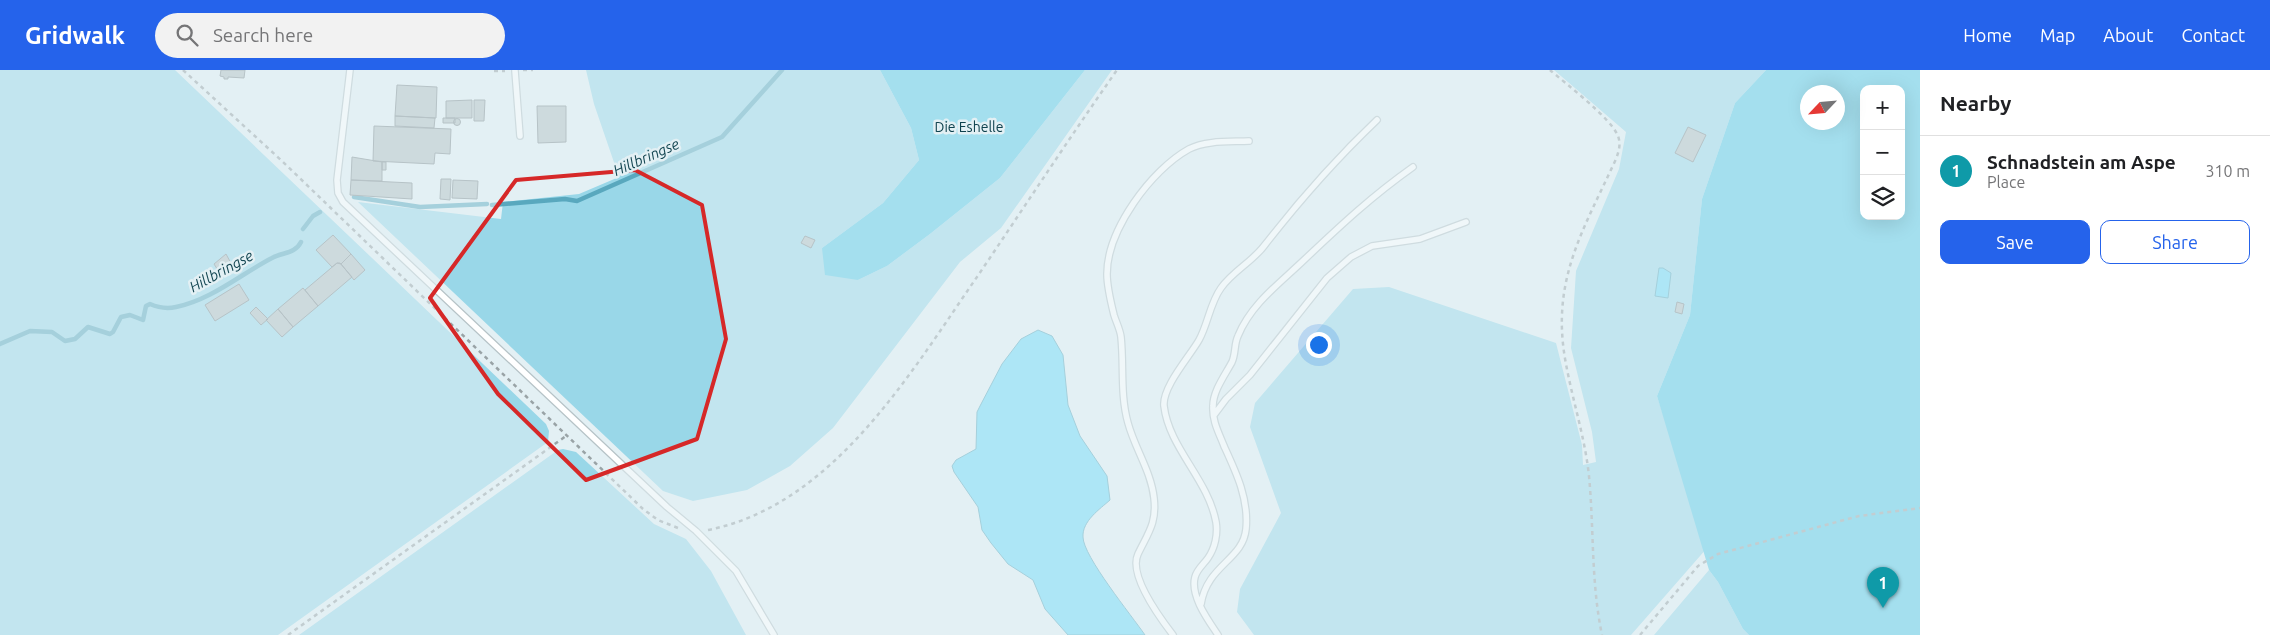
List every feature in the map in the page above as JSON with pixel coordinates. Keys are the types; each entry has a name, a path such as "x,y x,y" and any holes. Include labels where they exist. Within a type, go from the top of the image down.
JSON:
{"lane":[{"path":"350,70 337,180 338,193 343,202 666,507 696,531 736,571 774,635"},
{"path":"515,71 520,136"},
{"path":"1218,635 1200,606 1196,593 1195,577 1213,549 1216,526 1206,492 1168,425 1164,404 1167,391 1199,339 1221,288 1264,247 1309,189 1377,120"},
{"path":"1173,635 1162,620 1136,573 1137,555 1147,540 1155,518 1154,497 1147,469 1128,422 1124,399 1120,333 1114,315 1107,276 1108,253 1118,228 1130,208 1151,182 1172,162 1190,148 1208,144 1249,141"},
{"path":"1200,606 1210,577 1243,543 1246,522 1246,502 1215,423 1213,406 1216,394 1234,358 1237,336 1258,305 1278,282 1357,209 1413,167"},
{"path":"1214,415 1226,399 1250,375 1327,278 1342,264 1372,246 1420,239 1466,222"}],"path":[{"path":"183,70 282,161 643,509 670,526 696,531 728,526 774,506 805,485 849,446 900,384 950,316 1117,70"},
{"path":"1550,70 1606,120 1615,130 1620,141 1616,159 1570,261 1565,282 1561,320 1566,363 1582,427 1589,475 1596,596 1602,635"},
{"path":"288,635 566,436"},
{"path":"1640,635 1694,571 1718,554 1859,516 1920,508"}],"highlighted area":[{"path":"635,170 702,205 726,339 697,439 586,480 498,394 430,298 516,180"}],"shaded area":[{"path":"0,70 175,70 546,424 549,431 548,442 278,635 0,635"},
{"path":"586,70 880,70 911,128 919,160 883,203 822,248 858,280 887,266 1000,178 1085,70 1112,70 1001,228 960,262 833,428 790,466 747,490 693,501 663,491 358,202 501,219 503,202 579,194 619,177 594,104"},
{"path":"1554,70 1766,70 1735,103 1702,199 1690,315 1657,396 1707,548 1631,635 1254,635 1237,612 1240,589 1281,513 1250,427 1255,403 1353,289 1389,287 1556,343 1582,445 1583,465 1596,462 1592,432 1571,348 1576,271 1619,169 1626,132"},
{"path":"1659,268 1663,268 1671,273 1668,298 1655,296"},
{"path":"1038,330 1052,336 1063,355 1068,405 1080,436 1107,476 1110,500 1092,516 1085,526 1083,537 1085,546 1099,571 1145,635 1068,635 1045,609 1033,580 1008,564 991,543 982,530 978,507 954,472 952,466 956,460 976,449 977,412 1002,364 1021,339"},
{"path":"563,449 576,452 654,524 686,539 711,571 746,635 299,635 558,450"},
{"path":"1709,570 1718,582 1743,629 1749,635 1654,635"}],"green space":[{"name":"Die Eshelle","path":"880,70 1085,70 1000,178 930,234 887,266 858,280 825,275 822,248 883,203 919,160 911,128"},
{"path":"1766,70 1920,70 1920,635 1749,635 1743,629 1718,582 1709,570 1657,396 1690,315 1702,199 1735,103"}],"building":[{"path":"221,70 245,70 244,78 228,77 228,79 224,79 224,77 220,76"},
{"path":"397,85 437,87 436,118 395,116"},
{"path":"472,100 472,118 446,118 446,101"},
{"path":"474,100 485,100 484,121 474,121"},
{"path":"537,106 566,106 566,142 538,143"},
{"path":"395,116 435,118 434,128 395,126"},
{"path":"443,118 455,118 455,123 443,123"},
{"path":"457,119 460,122 457,125 454,122"},
{"path":"374,126 451,129 450,154 435,153 434,164 373,161"},
{"path":"1688,127 1706,135 1693,162 1675,153"},
{"path":"352,157 382,162 382,181 351,180"},
{"path":"382,162 386,162 386,170 382,170"},
{"path":"441,179 451,179 450,200 440,199"},
{"path":"351,180 412,183 412,199 350,195"},
{"path":"453,180 478,181 477,199 452,198"},
{"path":"333,235 351,254 341,264 337,263 332,267 316,250"},
{"path":"805,236 815,240 811,248 801,243"},
{"path":"226,254 232,265 219,272 214,264"},
{"path":"351,254 365,270 354,280 341,264"},
{"path":"337,263 340,263 352,277 318,306 305,290"},
{"path":"239,284 249,300 215,321 205,305"},
{"path":"303,288 318,306 293,327 278,309"},
{"path":"1677,302 1684,304 1682,314 1675,312"},
{"path":"256,307 268,319 261,325 250,313"},
{"path":"278,309 293,327 282,337 266,320"}],"waterway":[{"name":"Hillbringse","path":"492,205 565,199 577,201 722,137 782,70"},
{"name":"Hillbringse","path":"354,197 420,207 487,204"},
{"name":"Hillbringse","path":"303,229 313,216 320,212"},
{"name":"Hillbringse","path":"0,344 30,331 52,332 65,341 75,339 88,327 110,334 121,317 130,315 143,320 146,306 150,304 163,308 173,308 189,304 214,293 260,264 292,251 301,242"}],"place":[{"name":"Schnadstein am Aspe","path":"1883,608"}]}
